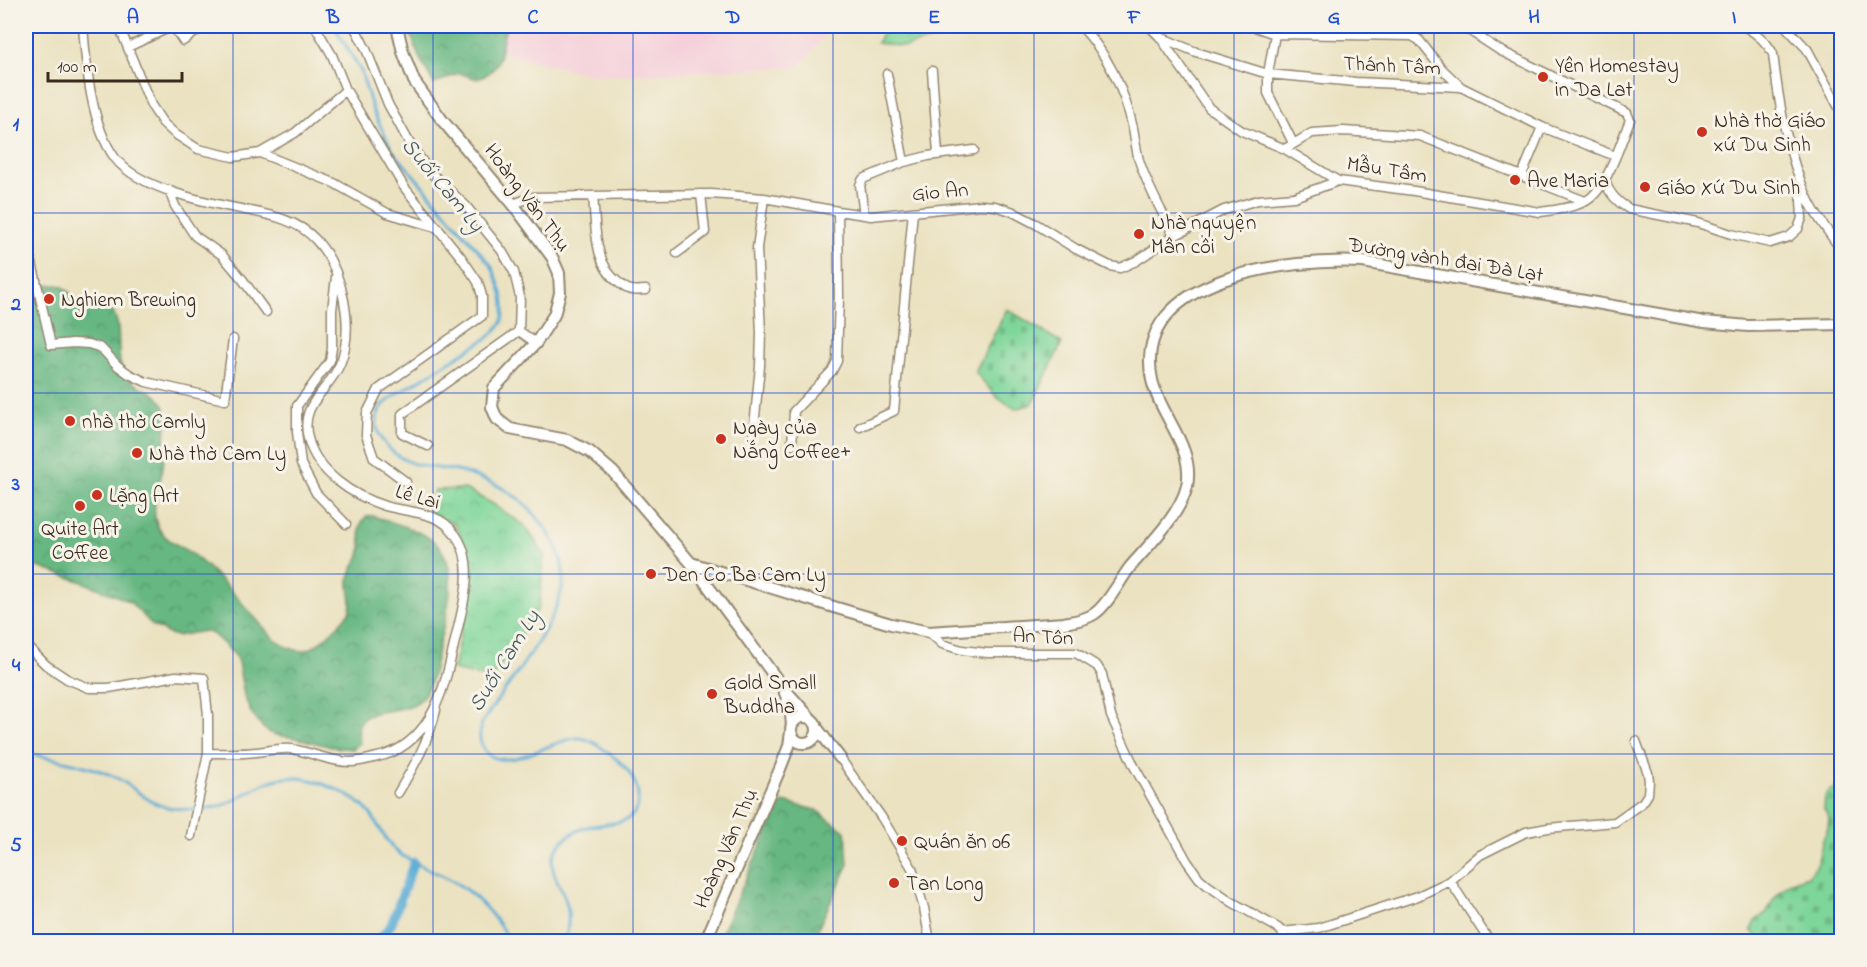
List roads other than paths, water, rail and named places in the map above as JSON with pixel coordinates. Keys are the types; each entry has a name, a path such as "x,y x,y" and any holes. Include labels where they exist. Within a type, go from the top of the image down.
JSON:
{"main road":[{"name":"Hoàng Văn Thụ","path":"397,26 403,52 414,81 442,120 513,204 552,257 559,273 560,293 554,315 536,343 494,388 492,407 497,419 510,429 567,440 590,452 614,472 691,563 781,685 815,724 840,758"},
{"name":"Đường vành đai Đà Lạt","path":"929,632 1064,623 1085,618 1100,609 1180,504 1187,485 1188,464 1156,394 1152,379 1151,352 1156,333 1167,315 1183,300 1236,276 1289,264 1326,261 1363,262 1704,322 1772,326 1842,324"},
{"name":"An Tôn","path":"691,563 891,624 929,632"},
{"name":"Hoàng Văn Thụ","path":"705,942 789,746 792,728 790,705 781,685"},
{"path":"806,743 815,736 815,724 804,717 800,718 792,728 796,740 806,743 823,746 840,758"},
{"name":"Hoàng Văn Thụ","path":"780,769 794,750 806,743"}],"street":[{"name":"Lê Lai","path":"83,26 93,102 102,135 115,159 130,173 169,190 207,202 274,216 297,225 315,238 329,257 342,293 346,319 345,343 340,365 317,395 307,415 307,436 318,463 347,488 383,505 428,515 443,521 457,535 464,553 467,577 464,601 443,688 438,704 422,730 409,742 392,752 364,761 346,762 290,749 236,754 208,753"},
{"path":"119,26 151,105 163,123 175,135 198,149 233,157 260,153 295,133 346,90"},
{"path":"128,47 173,26 183,41 204,26"},
{"path":"315,26 332,55 346,90 404,187 461,257 478,282 482,296 482,316 379,389 367,413 366,435 374,458 406,482"},
{"path":"354,26 366,49 388,104 410,144 430,172 466,206 502,251 514,272 520,297 519,331"},
{"path":"1081,26 1113,69 1125,98 1141,166 1174,236"},
{"name":"Mẫu Tâm","path":"1149,26 1160,37 1209,108 1242,131 1285,149 1338,181 1540,212 1586,201"},
{"path":"1252,26 1275,34 1412,36 1419,40 1461,87"},
{"path":"1401,35 1434,26"},
{"path":"1285,149 1312,134 1343,131 1420,136 1586,201 1595,195 1605,180 1630,120 1627,113 1499,50 1470,31 1457,26"},
{"path":"1744,26 1769,45 1773,54 1793,163 1809,202 1842,251"},
{"path":"1785,26 1807,49 1842,113"},
{"path":"1275,34 1268,74 1268,93 1293,143"},
{"name":"Thánh Tâm","path":"1160,37 1268,74 1356,82 1461,87 1542,127 1615,156"},
{"path":"932,70 938,154"},
{"path":"887,74 904,162"},
{"path":"1522,175 1542,127"},
{"path":"864,215 860,185 863,179 904,162 938,154 974,150"},
{"path":"260,153 334,183 387,213 438,228"},
{"path":"1605,180 1611,194 1629,209 1698,223 1770,243 1789,237 1798,229 1802,218 1800,181"},
{"name":"Gio An","path":"513,204 532,197 701,194 764,198 871,216 981,205 996,206 1036,224 1076,249 1110,266 1120,268 1224,210 1258,200 1294,197 1338,181"},
{"path":"169,190 175,206 195,236 222,255 266,312"},
{"path":"677,253 705,232 701,194"},
{"path":"593,196 599,252 603,265 613,279 622,285 631,290 646,290"},
{"path":"753,437 761,333 757,249 764,198"},
{"path":"792,445 794,411 832,371 837,361 838,212"},
{"path":"860,427 894,411 913,212"},
{"path":"26,237 51,345 89,344 101,348 118,366 146,382 225,400 233,339"},
{"path":"336,274 330,361 297,406 297,432 302,464 316,493 346,524"},
{"path":"519,331 536,343"},
{"path":"428,446 402,433 402,414 519,331"},
{"name":"An Tôn","path":"929,632 942,644 962,650 987,653 1076,653 1097,666 1102,674 1111,716 1134,766 1187,861 1207,885 1282,932"},
{"path":"26,645 46,665 67,679 89,688 109,688 176,676 204,678 208,715 208,753 191,836"},
{"path":"398,793 432,729 438,704"},
{"path":"1285,942 1282,932 1319,928 1418,896 1450,880 1480,855 1527,832 1615,822 1643,802 1648,794 1650,781 1636,741"},
{"path":"840,758 882,818 912,868 922,900 930,942"},
{"path":"1450,880 1490,942"}],"waterway":[{"name":"Suối Cam Ly","path":"334,26 361,71 373,111 392,150 491,265 504,307 502,322 489,337 391,398 383,406 377,419 379,435 394,453 407,461 473,476 496,485 517,498 528,507 554,542 563,568 559,599 552,617 542,636 482,723 480,741 486,752 494,758 505,759 529,754 566,740 582,738 602,748 624,766 631,775 637,790 637,807 628,819 580,830 564,840 555,852 552,861 553,869 568,910 565,942"},
{"name":"Suối Cam Ly","path":"26,753 106,773 157,804 178,809 218,807 266,783 284,778 307,779 332,788 365,808 388,842 401,855 451,880 469,892 492,915 510,942"},
{"path":"377,942 391,925 414,862"}],"place":[{"name":"Yên Homestay in Da Lat","path":"1543,77"},
{"name":"Nhà thờ Giáo xứ Du Sinh","path":"1702,132"},
{"name":"Ave Maria","path":"1515,180"},
{"name":"Giáo Xứ Du Sinh","path":"1645,187"},
{"name":"Nhà nguyện Mân côi","path":"1139,234"},
{"name":"Nghiem Brewing","path":"49,299"},
{"name":"nhà thờ Camly","path":"70,421"},
{"name":"Ngày của Nắng Coffee+","path":"721,439"},
{"name":"Nhà thờ Cam Ly","path":"137,453"},
{"name":"Lặng Art","path":"97,495"},
{"name":"Quite Art Coffee","path":"80,506"},
{"name":"Den Co Ba Cam Ly","path":"651,574"},
{"name":"Gold Small Buddha","path":"712,694"},
{"name":"Quán ăn 06","path":"902,841"},
{"name":"Tan Long","path":"894,883"}]}
